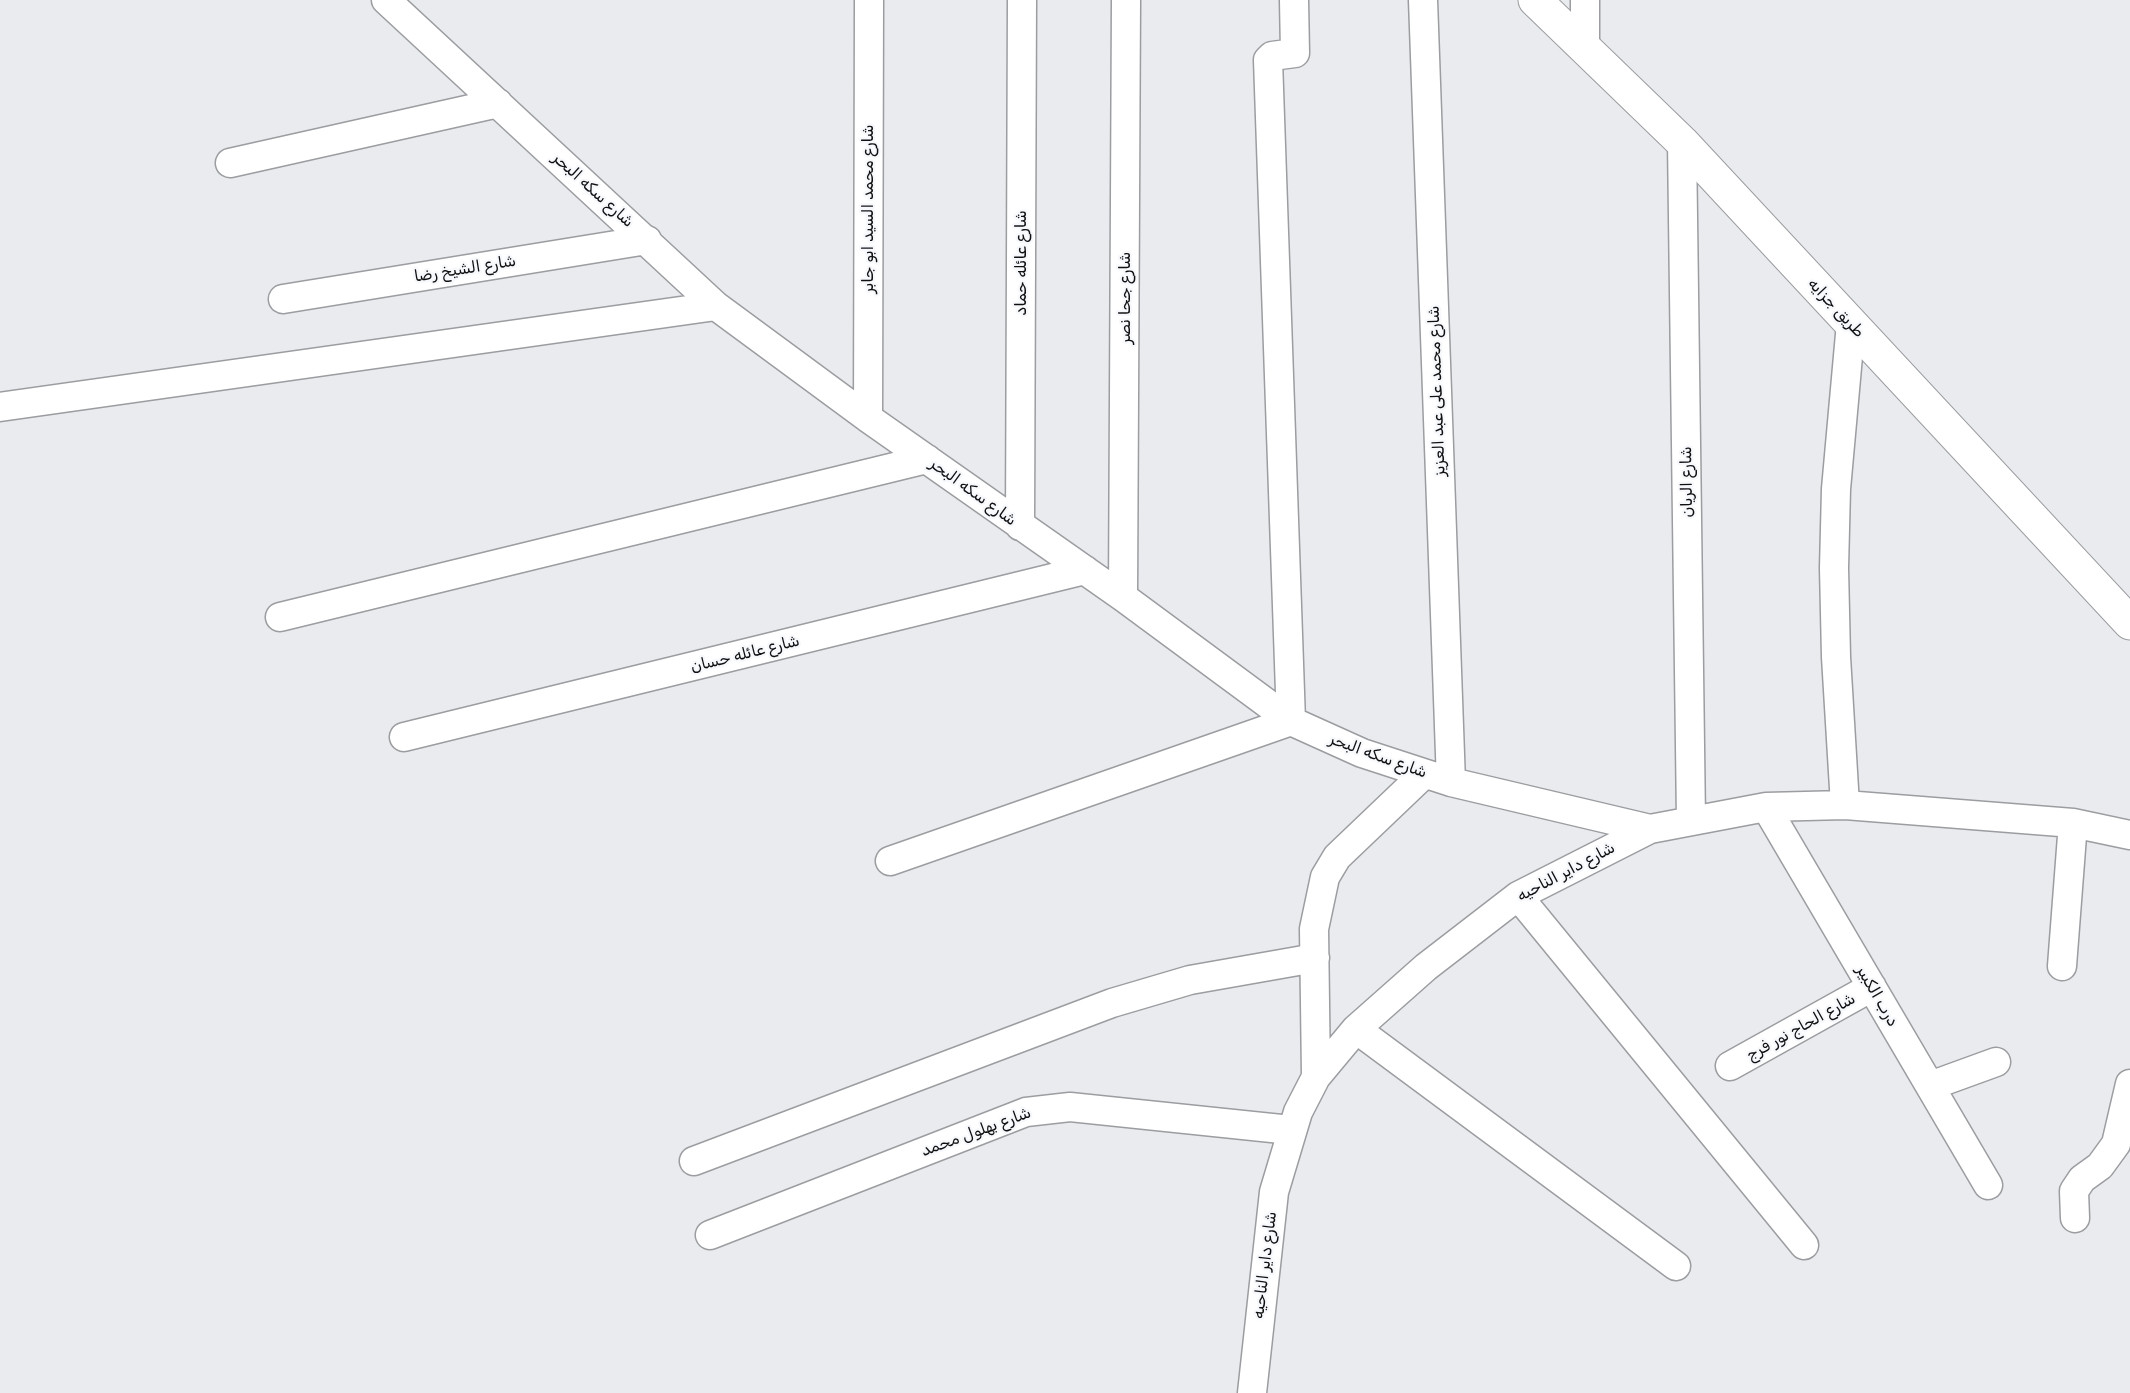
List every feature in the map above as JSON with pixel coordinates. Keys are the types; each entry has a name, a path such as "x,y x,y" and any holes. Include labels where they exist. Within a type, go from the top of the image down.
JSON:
{"street":[{"name":"شارع سكه البحر","path":"386,0 716,306 868,418 1123,597 1292,721 1362,753 1437,778 1650,829"},
{"name":"شارع محمد السيد ابو جابر","path":"868,0 868,418"},
{"name":"شارع عائله حماد","path":"1020,526 1022,0"},
{"name":"شارع جحا نصر","path":"1123,597 1126,0"},
{"path":"890,861 1292,721 1268,60 1270,56 1294,53 1294,0"},
{"name":"شارع محمد على عبد العزيز","path":"1423,0 1437,778"},
{"name":"طريق جزايه","path":"1535,0 1682,142 2130,623"},
{"path":"1585,0 1585,48"},
{"path":"230,163 498,103"},
{"name":"شارع الريان","path":"1682,142 1691,821"},
{"name":"شارع الشيخ رضا","path":"283,299 647,240"},
{"path":"0,407 716,306"},
{"path":"1845,805 1834,568 1836,489 1851,323"},
{"path":"280,617 927,459"},
{"name":"شارع عائله حسان","path":"404,737 1085,570"},
{"path":"1316,1077 1315,913 1324,877 1337,857 1437,778"},
{"name":"شارع داير الناحيه","path":"1252,1393 1274,1192 1298,1112 1316,1077 1356,1029 1426,967 1518,896 1650,829 1766,807 1845,805 2073,823 2130,835"},
{"name":"درب الكبير","path":"1766,807 1988,1185"},
{"path":"2062,966 2073,823"},
{"path":"1518,896 1804,1245"},
{"path":"694,1161 1112,1003 1190,980 1315,958"},
{"name":"شارع الحاج نور فرج","path":"1730,1066 1872,987"},
{"path":"1356,1029 1676,1266"},
{"path":"1930,1086 1996,1062"},
{"path":"2075,1218 2074,1191 2082,1179 2100,1166 2116,1144 2130,1084"},
{"name":"شارع بهلول محمد","path":"710,1235 1026,1112 1070,1107 1292,1130"}]}
